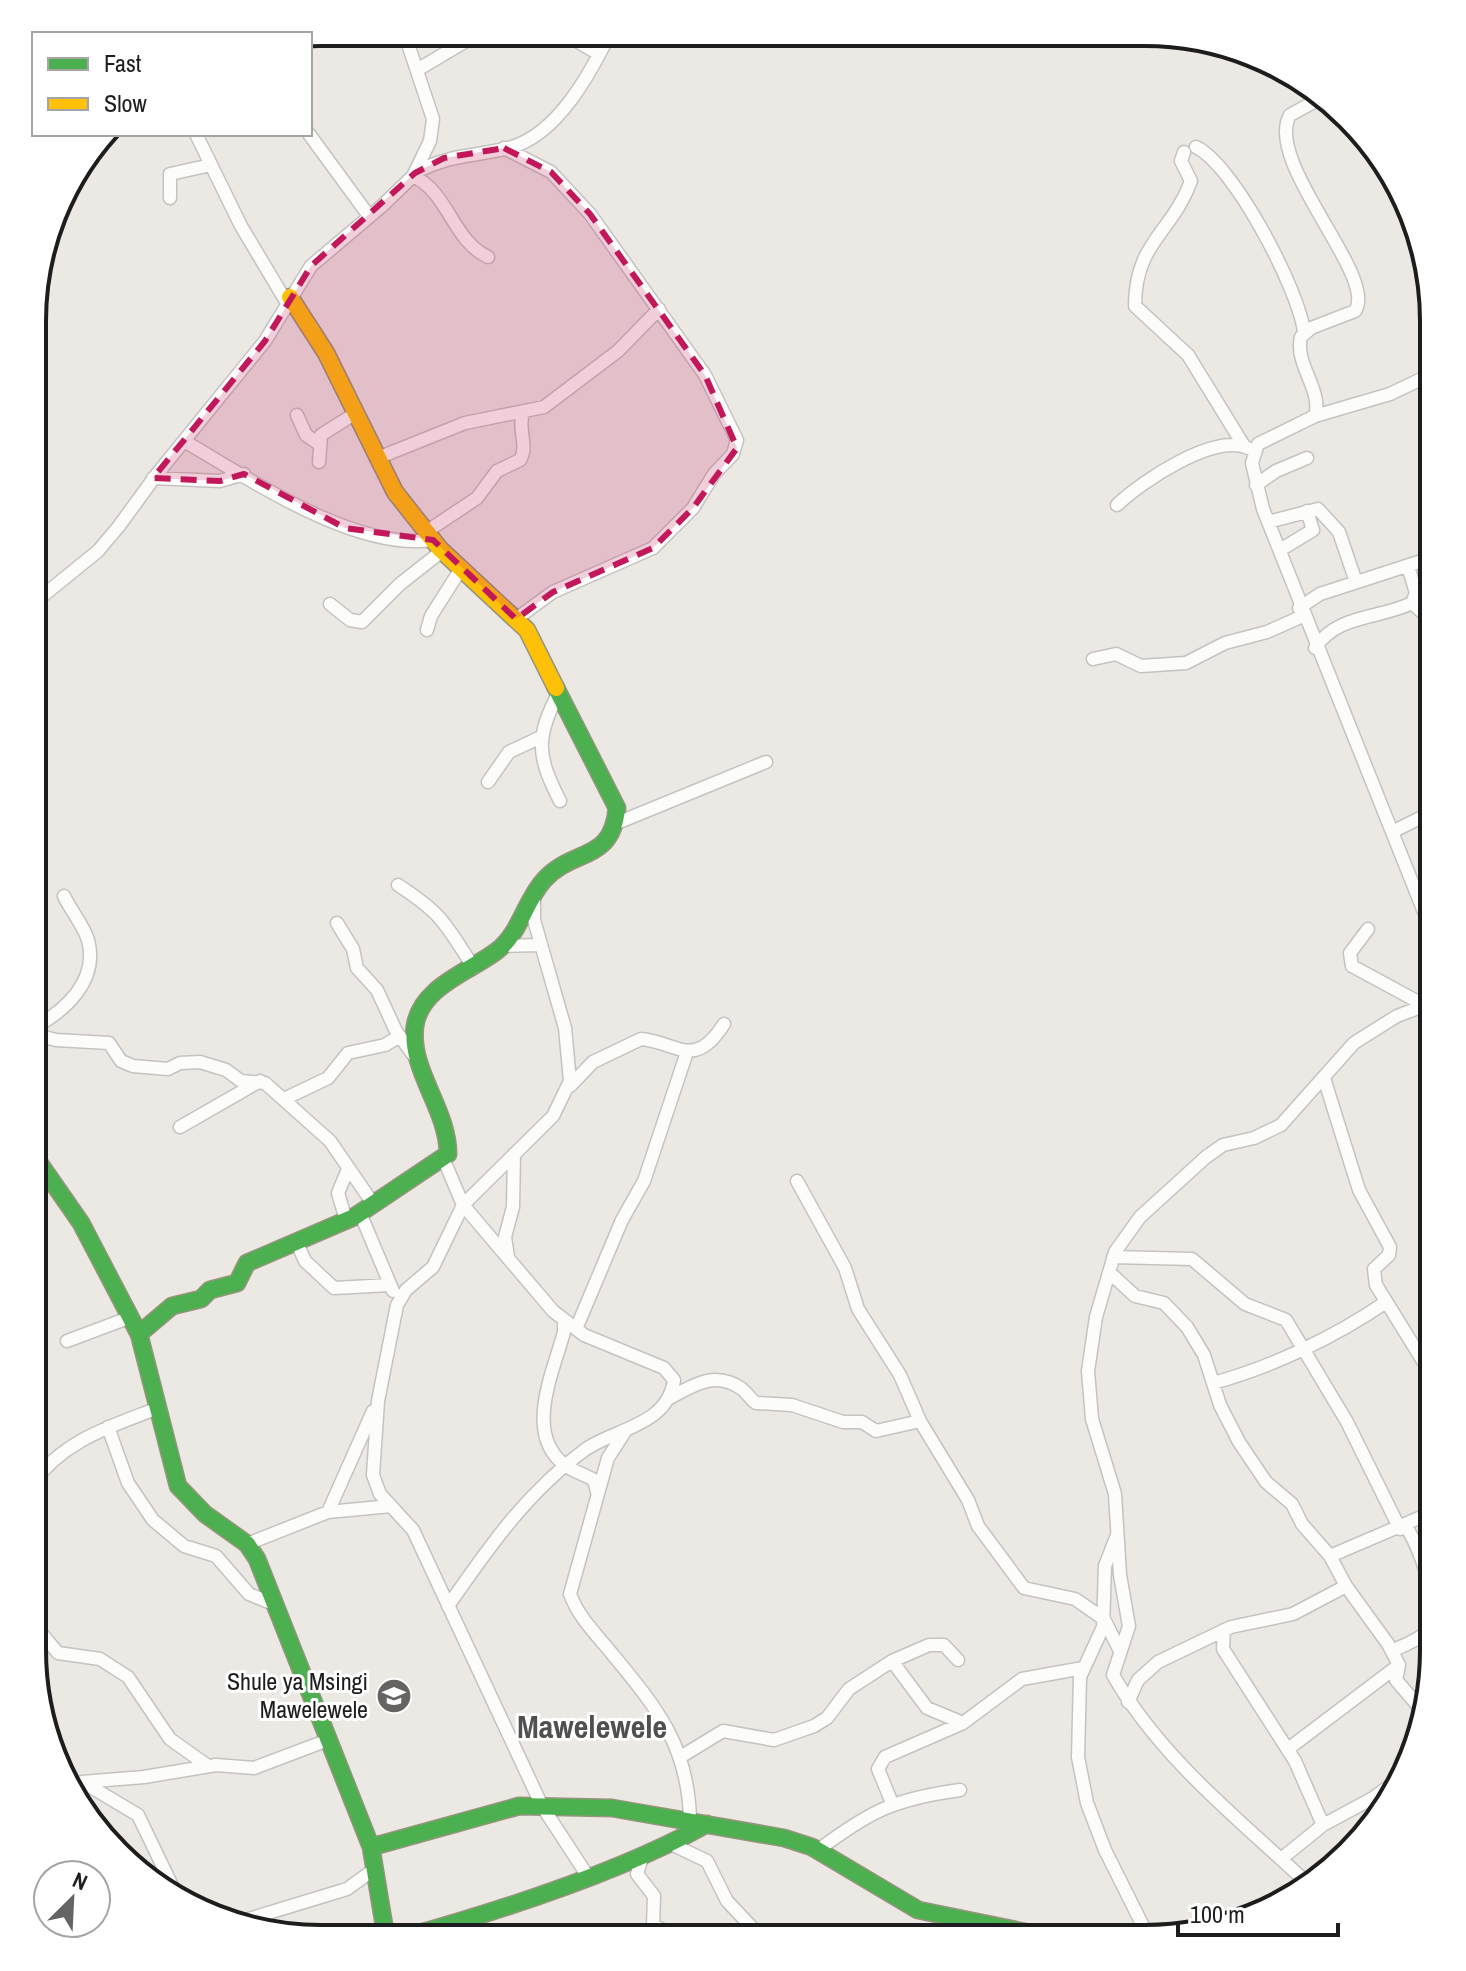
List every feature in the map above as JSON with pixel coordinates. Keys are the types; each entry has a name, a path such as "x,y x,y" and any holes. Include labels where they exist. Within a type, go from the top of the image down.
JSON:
{"street":[{"path":"409,47 431,109 434,128 414,174"},
{"path":"417,70 456,47"},
{"path":"586,47 599,54"},
{"path":"46,593 98,551 265,341 311,266 414,174 444,158 504,148 536,136 554,119 603,47"},
{"path":"1304,332 1355,311 1362,297 1358,283 1316,212 1285,133 1290,115 1312,103"},
{"path":"197,136 261,263 326,353 395,492 434,541 527,630 617,808 617,823 607,843 544,880 520,928 503,946 421,1006 415,1022 419,1062"},
{"path":"310,136 369,216"},
{"path":"504,148 551,172 572,193 705,375 734,433 737,448 714,474 687,515 653,548 553,592 516,619"},
{"path":"1315,416 1317,405 1299,353 1304,332 1298,299 1281,261 1222,172 1190,150 1181,161 1191,181 1178,209 1144,254 1135,306 1188,355 1249,449 1256,485 1301,612 1420,901"},
{"path":"170,198 170,174 211,165"},
{"path":"414,174 433,188 471,247 488,257"},
{"path":"380,457 465,423 523,413 562,396 618,351 659,309"},
{"path":"1249,449 1315,416 1390,394 1420,380"},
{"path":"319,462 319,444 329,428 356,413"},
{"path":"330,604 350,620 362,622 477,498 497,471 520,460 525,448 519,427 523,413"},
{"path":"297,415 306,435 319,444"},
{"path":"184,441 345,528 396,540 434,541"},
{"path":"1117,505 1146,480 1216,446 1234,442 1249,449"},
{"path":"1256,485 1276,471 1307,458"},
{"path":"153,478 220,481 244,474"},
{"path":"1268,522 1318,509 1333,522 1356,582"},
{"path":"1280,550 1313,530 1307,511"},
{"path":"1093,659 1122,654 1141,666 1186,663 1225,643 1267,632 1301,612 1320,594 1420,562"},
{"path":"1315,648 1325,635 1339,627 1412,603 1416,593 1408,566"},
{"path":"427,630 431,616 462,567"},
{"path":"1412,603 1420,610"},
{"path":"559,692 541,737 540,755 560,801"},
{"path":"488,782 513,748 541,737"},
{"path":"617,823 766,762"},
{"path":"1392,832 1420,818"},
{"path":"398,885 438,914 455,934 474,968"},
{"path":"46,1022 69,1006 85,974 88,938 64,896"},
{"path":"534,901 541,945 569,1049 571,1077 553,1116 463,1205 433,1267 425,1277 406,1290 397,1305 378,1401 373,1475 380,1494 413,1530 542,1806 587,1875"},
{"path":"139,1334 172,1306 201,1299 210,1290 237,1283 247,1263 360,1213 450,1151 443,1123 419,1062 400,1036 377,990 357,968 353,949 337,923"},
{"path":"1368,929 1350,953 1352,966 1419,999"},
{"path":"503,946 541,945"},
{"path":"1301,1877 1217,1802 1128,1702 1112,1671 1129,1626 1115,1494 1092,1419 1088,1371 1096,1317 1113,1257 1137,1220 1223,1145 1254,1138 1281,1125 1341,1055 1363,1036 1397,1016 1419,1008"},
{"path":"566,1091 593,1062 641,1039 687,1052 706,1044 724,1024"},
{"path":"46,1036 56,1040 109,1043 121,1061 133,1066 168,1069 180,1063 200,1062 226,1070 241,1081 260,1081 284,1099 330,1141 348,1169 360,1213 397,1305"},
{"path":"284,1099 328,1078 348,1053 385,1045 400,1036"},
{"path":"576,1329 622,1220 644,1181 687,1052"},
{"path":"1324,1078 1359,1190 1390,1247 1389,1255 1374,1269 1376,1285 1419,1355"},
{"path":"180,1127 260,1081"},
{"path":"509,1260 505,1237 513,1207 514,1154"},
{"path":"443,1158 463,1205 564,1320 576,1329 664,1368 674,1380 666,1400 655,1415 606,1437 544,1482 504,1525 448,1606"},
{"path":"348,1169 338,1193 360,1213"},
{"path":"46,1173 81,1223 139,1334 178,1486 205,1514 247,1544 276,1605 371,1847 384,1925"},
{"path":"797,1181 845,1268 858,1309 900,1375 920,1421 968,1500 987,1541 1024,1588 1075,1599 1104,1619 1120,1651"},
{"path":"296,1241 305,1261 334,1288 390,1285"},
{"path":"1113,1257 1163,1256 1196,1261 1245,1304 1286,1320 1403,1528 1419,1549"},
{"path":"1109,1272 1128,1292 1160,1300 1186,1324 1204,1356 1220,1405 1249,1458 1266,1482 1285,1495 1302,1524 1330,1556 1346,1586 1392,1651 1399,1665 1396,1680 1415,1702"},
{"path":"1213,1383 1257,1368 1344,1328 1386,1302"},
{"path":"67,1341 131,1317"},
{"path":"564,1320 543,1429 547,1446 566,1466 594,1480 597,1495"},
{"path":"666,1400 698,1383 722,1378 756,1403 792,1405 843,1422 862,1422 876,1431 920,1421"},
{"path":"328,1512 378,1401"},
{"path":"46,1464 76,1442 158,1408"},
{"path":"108,1427 128,1483 153,1520 184,1546 216,1556 249,1594 276,1605"},
{"path":"626,1430 608,1458 570,1594 586,1623 663,1722 682,1756 690,1819"},
{"path":"247,1544 328,1512 391,1506"},
{"path":"1330,1556 1419,1519"},
{"path":"1117,1535 1105,1566 1101,1635 1083,1668 1077,1694 1080,1778 1105,1850 1142,1925"},
{"path":"1128,1702 1138,1680 1153,1665 1224,1630 1293,1614 1346,1586"},
{"path":"1224,1630 1223,1649 1288,1749 1323,1825"},
{"path":"1392,1651 1419,1636"},
{"path":"46,1639 58,1653 100,1659 128,1677 170,1739 208,1766"},
{"path":"682,1756 723,1731 774,1740 814,1726 827,1718 849,1689 892,1661 935,1643 951,1649 958,1660"},
{"path":"892,1661 927,1708 963,1723"},
{"path":"1288,1749 1399,1665"},
{"path":"892,1803 878,1769 880,1761 963,1723 1022,1679 1083,1668"},
{"path":"82,1782 144,1777 208,1766 254,1768 328,1740"},
{"path":"82,1782 138,1815 168,1878"},
{"path":"817,1851 861,1818 892,1803 960,1790"},
{"path":"1281,1859 1323,1825 1380,1793"},
{"path":"371,1847 519,1806 612,1808 690,1819 784,1838 817,1851 918,1910 991,1925"},
{"path":"448,1925 671,1844 707,1824"},
{"path":"671,1844 707,1861 727,1901 750,1925"},
{"path":"643,1854 637,1874 654,1896 653,1925"},
{"path":"255,1917 347,1889 376,1868"}],"highlighted area":[{"path":"504,148 551,172 590,214 705,375 737,448 693,508 653,548 553,592 516,619 433,540 345,528 244,474 220,481 153,478 265,341 311,266 415,173 444,158"}],"traffic: fast":[{"path":"139,1334 172,1306 201,1299 210,1290 237,1283 247,1263 354,1217 448,1154 442,1121 418,1058 415,1026 419,1012 448,981 498,950 512,934 544,880 567,863 600,846 614,826 617,808 556,688"},
{"path":"46,1173 81,1223 139,1334 178,1486 205,1514 247,1544 257,1559 371,1847 384,1925"},
{"path":"371,1847 519,1806 612,1808 784,1838 812,1847 918,1910 991,1925"},
{"path":"447,1925 599,1874 707,1824"}],"traffic: slow":[{"path":"290,297 326,353 395,492 440,549 527,630 556,688"}],"place":[{"name":"Shule ya Msingi Mawelewele","path":"394,1696"}],"district":[{"name":"Mawelewele","path":"592,1727"}]}
